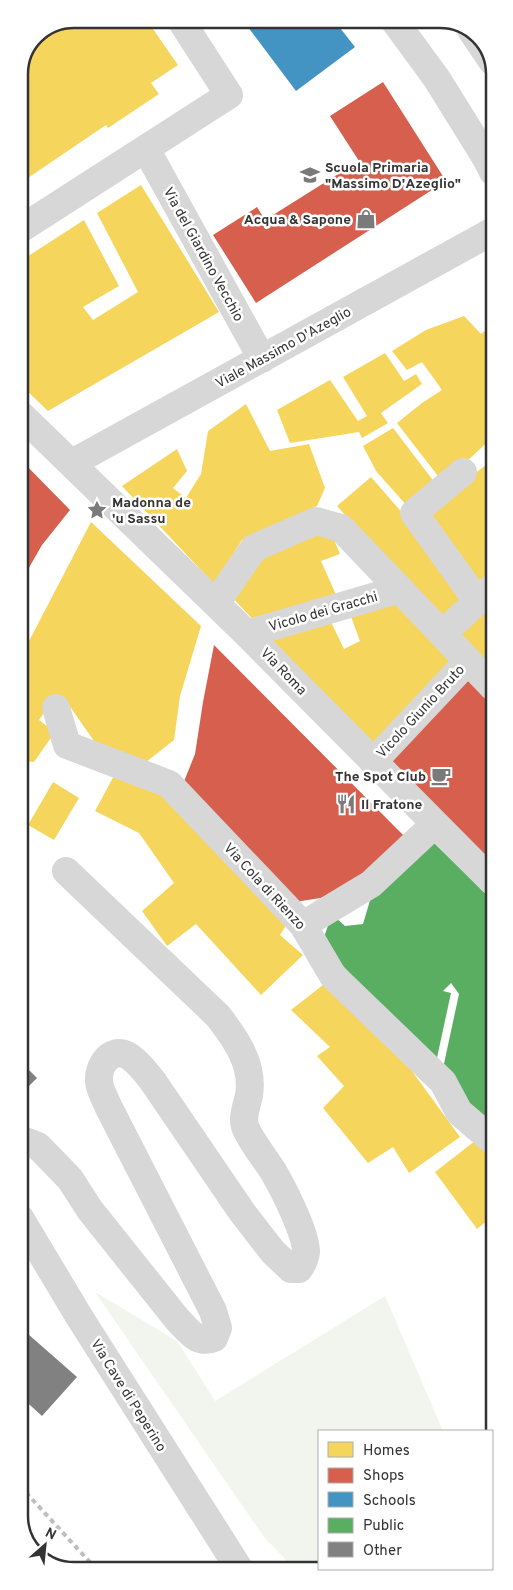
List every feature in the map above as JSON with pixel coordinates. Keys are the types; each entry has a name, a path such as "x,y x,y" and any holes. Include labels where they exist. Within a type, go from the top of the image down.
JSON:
{"street":[{"path":"28,224 229,95 186,28"},
{"path":"400,28 437,79 486,158"},
{"name":"Via del Giardino Vecchio","path":"146,149 262,359"},
{"name":"Viale Massimo D'Azeglio","path":"72,463 486,235"},
{"name":"Via Roma","path":"28,421 216,603 372,762 486,874"},
{"path":"442,634 485,594 414,513 464,472"},
{"path":"216,603 254,548 316,521 341,528 486,680"},
{"name":"Vicolo dei Gracchi","path":"247,634 400,589"},
{"name":"Vicolo Giunio Bruto","path":"372,762 468,661"},
{"name":"Via Cola di Rienzo","path":"56,708 67,744 168,784 303,925 333,976 443,1082 459,1112 486,1135"},
{"path":"303,925 371,884 435,824"},
{"path":"28,1142 38,1146 70,1179 90,1210 177,1319 192,1335 203,1340 214,1338 218,1328 213,1311 106,1100 99,1082 100,1073 108,1057 116,1053 126,1055 136,1062 152,1080 231,1195 273,1252 291,1269 299,1269 303,1263 305,1247 296,1218 274,1172 245,1128 244,1117 249,1094 247,1069 244,1055 234,1037 218,1016 66,871"},
{"name":"Via Cave di Peperino","path":"28,1231 235,1562"}],"shaded area":[{"path":"95,1292 177,1341 215,1401 385,1296 443,1430 318,1430 318,1562 288,1562 264,1537"}],"building: Homes":[{"path":"64,28 152,28 178,65 151,83 159,94 108,128 106,125 28,178 28,64 31,56 35,48 48,35"},
{"path":"141,185 219,312 48,411 28,392 28,256 84,220 119,286 83,307 93,320 138,292 97,213"},
{"path":"464,316 481,334 486,330 486,443 467,461 441,480 397,423 442,390 422,362 407,370 392,351 426,330"},
{"path":"385,353 404,381 416,374 422,384 381,413 388,423 362,438 359,432 290,443 277,410 330,380 358,421 367,416 343,377"},
{"path":"246,404 270,451 309,444 325,488 317,506 242,540 214,584 122,486 177,449 187,471 173,488 186,498 201,474 208,431"},
{"path":"393,428 435,483 408,507 376,471 363,446"},
{"path":"486,465 486,585 477,592 424,512"},
{"path":"371,477 412,524 471,602 442,626 337,506"},
{"path":"91,522 201,626 180,696 174,740 141,766 103,754 71,708 56,695 39,720 55,732 34,762 28,762 28,643"},
{"path":"330,530 340,554 321,561 338,599 259,626 230,595 260,551"},
{"path":"486,600 486,666 455,629"},
{"path":"398,601 455,668 376,750 267,635 331,622 344,649 360,641 350,614"},
{"path":"116,772 175,798 289,921 280,935 303,955 261,995 196,924 167,946 142,911 174,883 139,833 95,811"},
{"path":"53,782 79,798 54,840 28,825"},
{"path":"328,981 401,1056 460,1137 409,1173 393,1147 368,1163 323,1108 344,1086 317,1056 330,1047 291,1010"},
{"path":"480,1137 486,1144 486,1222 477,1229 435,1172"}],"building: Shops":[{"path":"383,82 446,181 256,303 213,235 257,207 265,220 359,161 330,116"},
{"path":"28,467 70,510 42,545 28,569"},
{"path":"214,645 411,843 345,894 289,903 181,789 195,754"},
{"path":"471,669 486,686 486,865 382,758"}],"building: Schools":[{"path":"249,28 340,28 355,47 296,91"}],"building: Public":[{"path":"430,839 486,894 486,1122 442,1073 459,994 451,983 443,991 451,993 435,1067 322,943 332,914 345,926 363,924 371,897"}],"building: Other":[{"path":"28,1069 37,1078 28,1087"},
{"path":"28,1334 77,1377 42,1416 28,1403"}],"railway":[{"path":"28,1495 90,1562"}],"place":[{"name":"Scuola Primaria \"Massimo D'Azeglio\"","path":"310,175"},
{"name":"Acqua & Sapone","path":"366,219"},
{"name":"Madonna de 'u Sassu","path":"97,510"},
{"name":"The Spot Club","path":"441,776"},
{"name":"Il Fratone","path":"346,804"}]}
